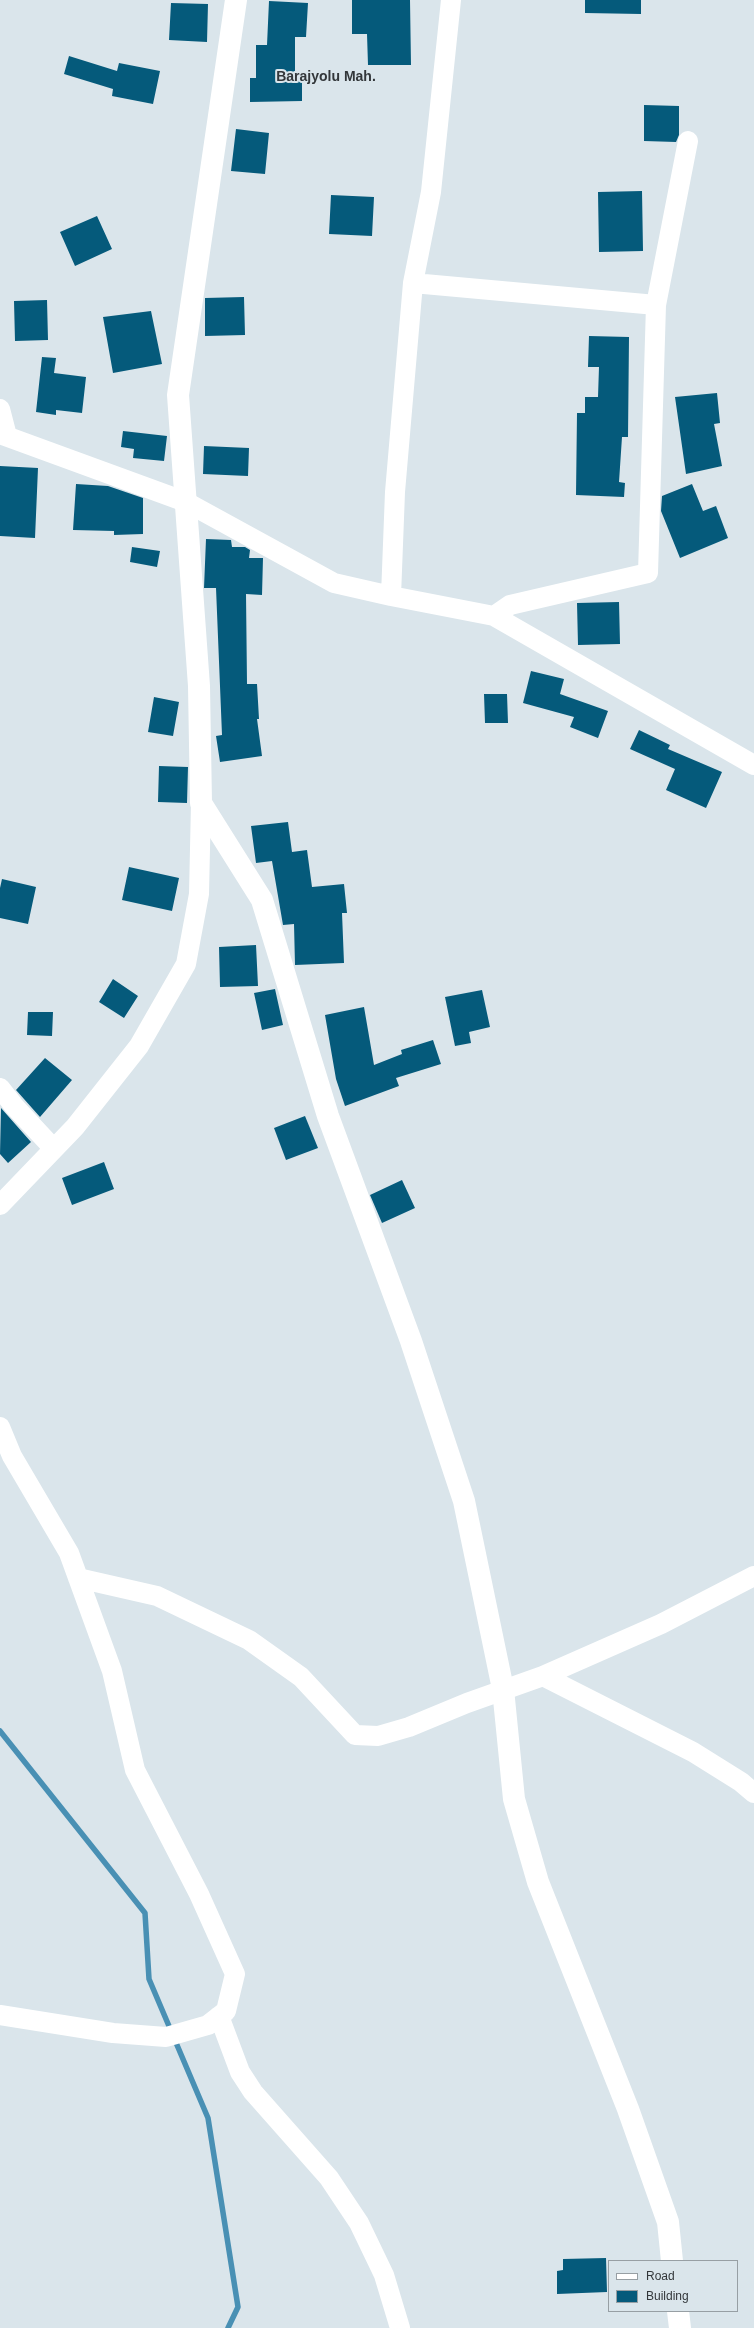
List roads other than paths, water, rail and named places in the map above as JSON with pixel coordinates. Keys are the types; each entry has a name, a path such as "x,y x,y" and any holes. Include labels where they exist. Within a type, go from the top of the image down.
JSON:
{"street":[{"path":"0,1205 75,1127 139,1046 186,964 199,894 201,803 199,686 178,395 236,0"},
{"path":"391,596 395,492 413,283 432,192 451,0"},
{"path":"494,616 510,605 648,574 656,305 688,141"},
{"path":"413,283 656,305"},
{"path":"0,409 4,435 186,502 334,583 391,596 494,616 754,765"},
{"path":"201,803 262,900 328,1116 411,1341 464,1501 503,1690 514,1799 538,1882 628,2108 668,2222 672,2260"},
{"path":"0,1088 14,1106 54,1149"},
{"path":"0,1427 12,1456 69,1553 112,1671 135,1770 199,1894 235,1974 226,2011 213,2020 166,2037 113,2033 0,2015"},
{"path":"78,1578 157,1596 249,1640 301,1677 355,1735 378,1736 402,1729 543,1676 661,1624 754,1576"},
{"path":"543,1676 693,1752 741,1782 754,1793"},
{"path":"213,2020 240,2072 253,2092 329,2178 359,2223 384,2275 400,2328"},
{"path":"678,2312 680,2328"}],"waterway":[{"path":"0,1731 145,1913 149,1979 208,2118 238,2307 228,2328"}],"district":[{"name":"Barajyolu Mah.","path":"326,77"}]}
